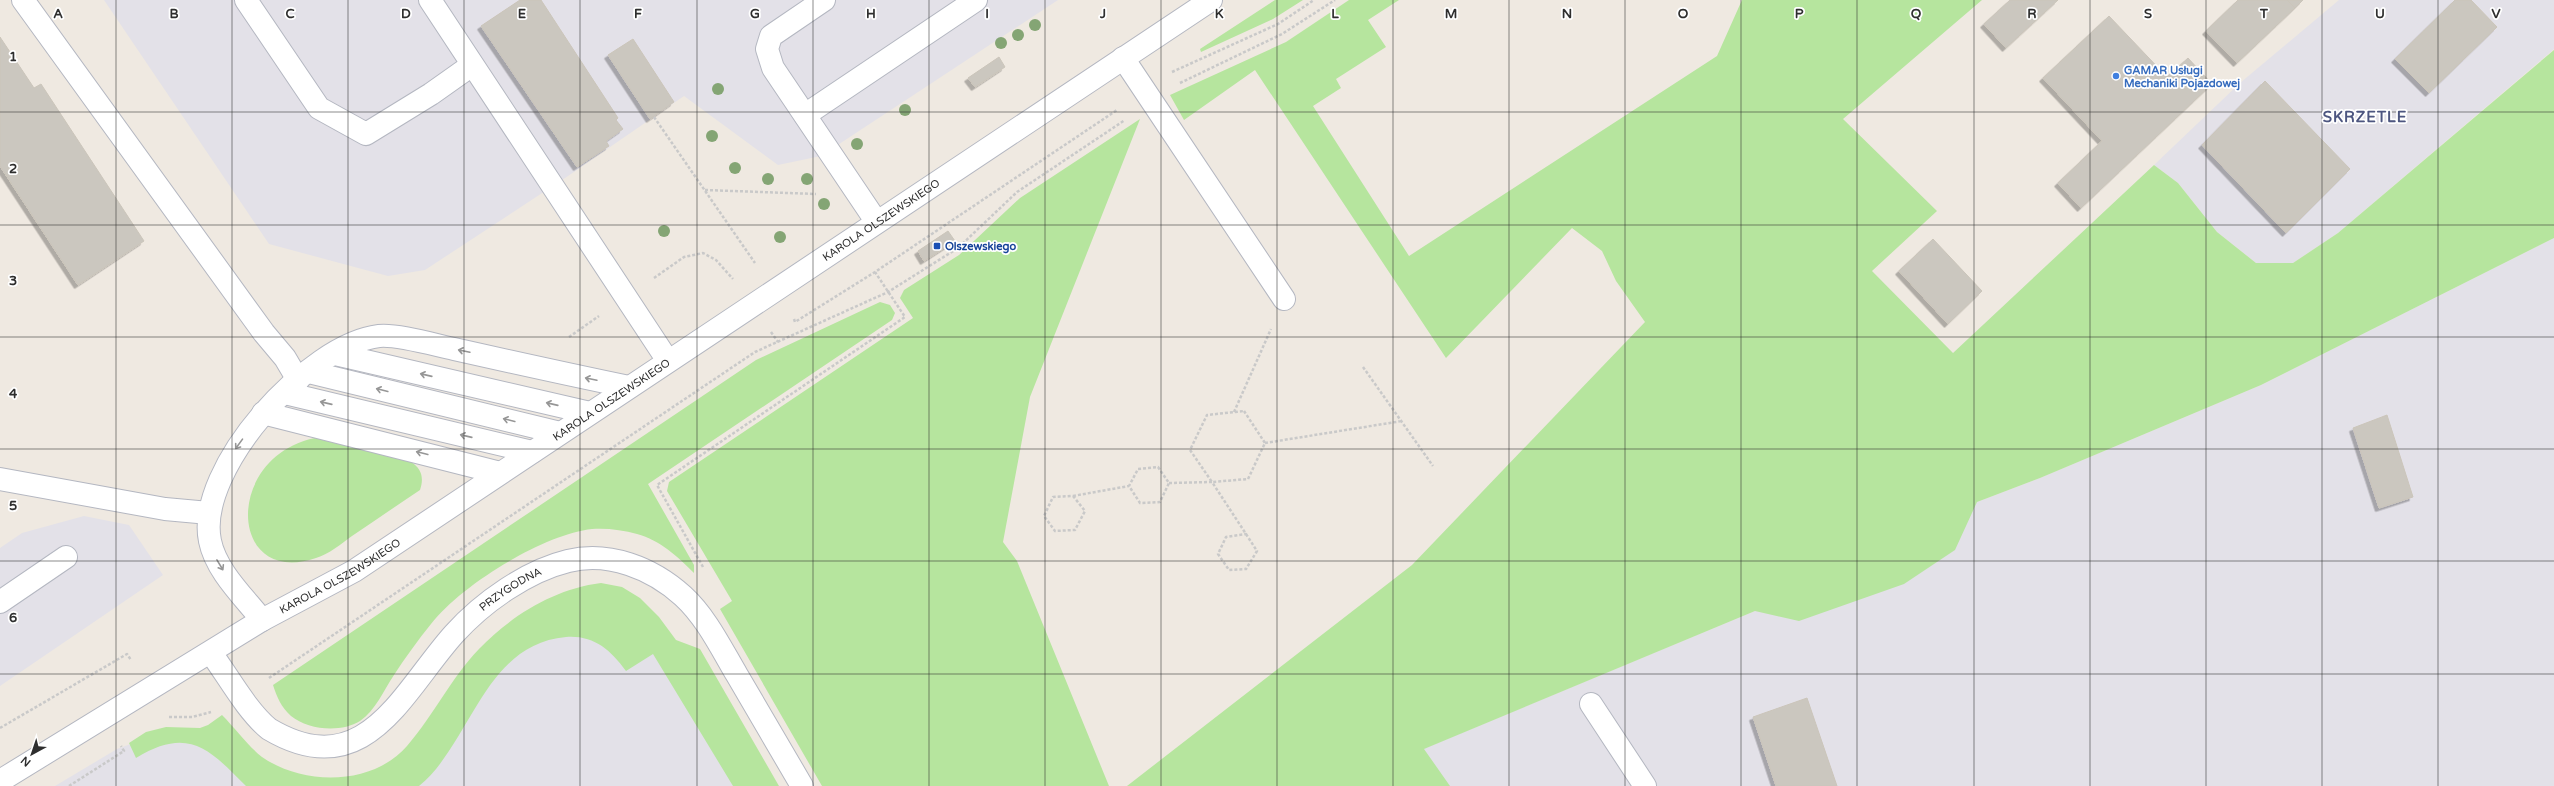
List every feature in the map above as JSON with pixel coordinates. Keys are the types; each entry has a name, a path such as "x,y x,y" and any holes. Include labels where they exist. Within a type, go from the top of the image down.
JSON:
{"street":[{"path":"23,0 264,333 285,358 297,382 532,452"},
{"path":"246,0 318,108 366,134 431,94 472,65"},
{"path":"430,0 668,361"},
{"path":"824,0 777,30 768,42 768,54 773,68 876,221"},
{"path":"805,115 976,0"},
{"name":"KAROLA OLSZEWSKIEGO","path":"0,781 211,653 262,620 354,571 876,221 1211,0"},
{"path":"1123,58 1284,299"},
{"path":"262,620 224,572 212,551 209,513 217,485 229,459 263,413 297,382 335,354 356,342 380,336 420,342 629,387"},
{"path":"335,354 590,413"},
{"path":"297,382 560,433"},
{"path":"263,413 500,473"},
{"path":"0,478 166,509 209,513"},
{"path":"0,602 66,557"},
{"name":"PRZYGODNA","path":"211,653 268,728 301,748 330,754 341,754 367,742 389,722 446,645 464,624 517,584 551,565 580,558 603,557 626,562 671,586 693,608 712,632 802,786"},
{"path":"1591,704 1645,786"}],"path":[{"path":"272,676 755,352 888,292 958,248 1017,192 1149,95 1169,73 1278,24 1314,0"},
{"path":"795,322 1149,95 1169,88 1282,34 1334,0"},
{"path":"654,117 756,263"},
{"path":"705,190 816,194"},
{"path":"667,269 684,257 703,253 716,260 732,277"},
{"path":"693,608 714,586 656,485 904,317 875,272"},
{"path":"1234,412 1284,299"},
{"path":"569,337 594,319"},
{"path":"770,332 778,342"},
{"path":"1363,367 1433,466"},
{"path":"1246,534 1226,537 1218,554 1229,570 1246,569 1257,551 1246,534 1212,482 1190,450 1207,415 1244,411 1265,443"},
{"path":"1265,443 1402,421"},
{"path":"1168,484 1248,479 1265,443"},
{"path":"1129,486 1138,469 1158,467 1168,484"},
{"path":"1129,486 1140,503 1160,502 1168,484"},
{"path":"1073,496 1085,511 1075,530 1055,531 1044,516 1052,497 1073,496 1129,486"},
{"path":"0,728 127,654"},
{"path":"164,714 174,718 192,717 205,715 214,710"},
{"path":"69,786 124,751 119,741"}],"shaded area":[{"path":"104,0 1058,0 821,156 778,165 684,96 568,176 425,270 388,276 269,244"},
{"path":"2339,0 2554,0 2554,49 2338,233 2293,263 2256,263 2217,232 2178,183 2154,165 2240,83"},
{"path":"2554,238 2554,786 1325,786 1423,749 1755,611 1977,502 2040,478 2261,385"},
{"path":"84,516 129,525 163,575 0,686 0,548 22,533"},
{"path":"620,607 761,786 382,786 494,661"},
{"path":"158,734 196,734 274,786 55,786 117,749"}],"green space":[{"path":"1275,0 1303,0 1273,19 1201,52 1200,49"},
{"path":"1349,0 1399,0 1368,20 1386,47 1336,79 1341,88 1313,106 1409,256 1717,56 1742,0 1982,0 1843,119 1937,211 1872,271 1953,353 2154,165 2178,183 2217,232 2256,263 2293,263 2338,233 2554,50 2554,238 2261,385 2040,478 1977,502 1955,550 1904,584 1799,621 1755,611 1424,749 1450,786 1127,786 1412,565 1645,322 1616,281 1602,251 1572,228 1446,358 1255,70 1184,120 1170,95 1286,42"},
{"path":"1140,119 1030,397 1003,542 1017,561 1109,786 822,786 720,609 732,601 667,491 669,482 913,318 900,298 904,290 959,255 1020,198"},
{"path":"880,302 890,305 895,313 892,320 648,484 694,565 694,573 682,561 653,540 626,531 592,529 551,540 528,551 482,578 462,593 445,609 416,643 375,706 360,721 344,727 315,727 298,721 288,713 282,705 273,685 756,360"},
{"path":"315,438 411,462 420,471 422,482 420,490 330,551 316,558 287,562 266,555 253,538 248,516 252,492 264,469 285,450"},
{"path":"601,583 622,587 640,598 659,617 676,640 700,649 779,786 733,786 653,654 626,671 614,656 600,645 585,638 576,637 566,637 538,644 516,657 497,676 481,698 437,768 419,786 246,786 209,752 197,746 184,743 170,744 154,748 136,758 129,743 146,732 166,727 200,728 208,725 222,715 262,757 297,773 317,777 337,777 357,775 375,769 392,759 407,746 426,722 469,660 505,625 550,598 584,586"}],"building":[{"path":"520,0 541,0 618,118 616,120 623,129 606,141 609,146 577,167 481,26"},
{"path":"2010,0 2058,0 2006,48 1984,24"},
{"path":"2238,0 2287,0 2295,8 2237,63 2206,31"},
{"path":"2287,0 2303,0 2295,8"},
{"path":"2455,0 2471,0 2497,27 2429,93 2395,59"},
{"path":"2109,16 2167,77 2188,58 2212,84 2081,208 2058,183 2102,141 2043,78"},
{"path":"0,37 34,88 41,84 144,241 78,285 0,166"},
{"path":"633,39 674,102 650,119 608,55"},
{"path":"999,57 1005,67 975,87 968,78"},
{"path":"2265,81 2350,169 2286,233 2202,145"},
{"path":"948,231 955,241 924,261 918,251"},
{"path":"1933,239 1982,291 1948,324 1899,271"},
{"path":"2387,415 2413,497 2379,508 2353,428"},
{"path":"1807,698 1837,786 1776,786 1753,717"}],"place":[{"name":"GAMAR Usługi Mechaniki Pojazdowej","path":"2116,76"},
{"name":"Olszewskiego","path":"937,246"}],"district":[{"name":"SKRZETLE","path":"2365,117"}]}
